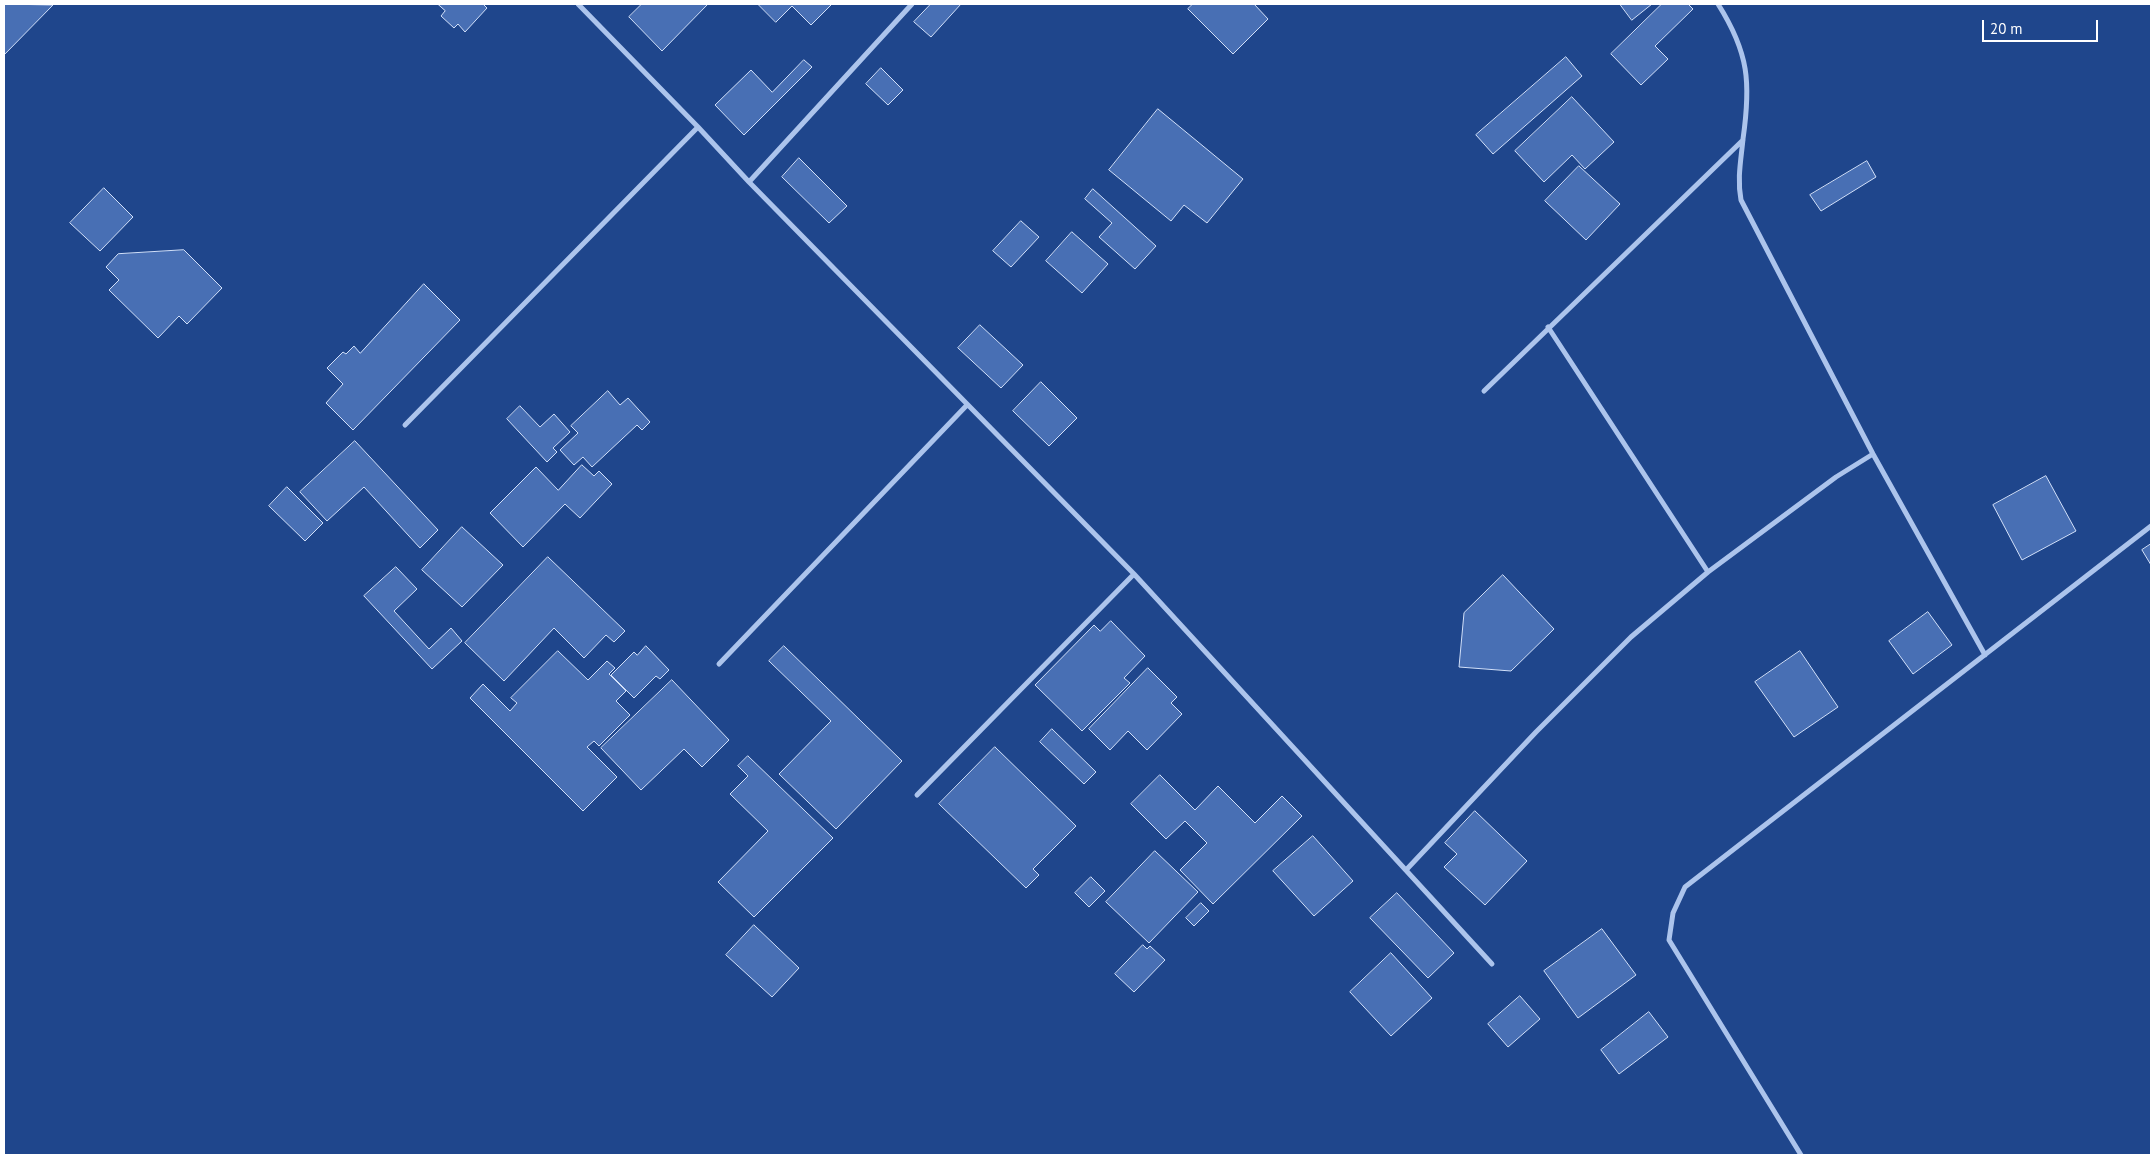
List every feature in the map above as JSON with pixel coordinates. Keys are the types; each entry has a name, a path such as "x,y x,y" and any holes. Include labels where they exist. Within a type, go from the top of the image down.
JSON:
{"street":[{"path":"578,4 749,182 1134,574 1407,869 1492,964"},
{"path":"749,182 912,4"},
{"path":"1718,4 1734,28 1745,62 1747,104 1738,186 1741,200 1873,454 1985,655"},
{"path":"405,425 698,127"},
{"path":"1484,391 1743,140"},
{"path":"1548,327 1708,572"},
{"path":"719,664 967,405"},
{"path":"1407,869 1536,732 1618,651 1708,572 1836,477 1873,454"},
{"path":"1801,1155 1669,940 1673,913 1685,886 2151,526"},
{"path":"917,795 1134,574"}],"building":[{"path":"4,4 53,5 4,55"},
{"path":"438,4 483,4 487,8 465,32 458,24 454,28 441,16 445,11"},
{"path":"642,4 708,4 662,51 629,17"},
{"path":"758,4 832,4 811,25 792,6 776,22"},
{"path":"931,4 961,4 931,37 914,22"},
{"path":"1193,4 1254,4 1268,19 1233,54 1188,9"},
{"path":"1620,4 1652,4 1632,20"},
{"path":"1662,4 1688,4 1693,9 1655,46 1668,59 1641,85 1611,54"},
{"path":"1566,57 1582,76 1493,154 1476,135"},
{"path":"804,60 812,67 744,135 715,105 751,70 772,92"},
{"path":"881,68 903,90 888,105 866,84"},
{"path":"1572,97 1614,142 1585,169 1572,155 1544,182 1515,151"},
{"path":"1158,109 1243,179 1207,223 1184,205 1171,221 1109,170"},
{"path":"799,158 847,206 829,223 782,177"},
{"path":"1867,161 1876,177 1821,211 1810,195"},
{"path":"1579,166 1620,204 1586,240 1545,201"},
{"path":"104,188 133,217 100,251 70,223"},
{"path":"1093,189 1156,246 1135,269 1099,237 1112,223 1085,199"},
{"path":"1021,221 1039,237 1011,267 993,251"},
{"path":"1072,232 1108,264 1082,293 1046,261"},
{"path":"184,250 222,288 187,324 179,316 158,338 109,290 119,280 106,267 118,254"},
{"path":"424,284 460,320 353,430 326,403 343,384 327,368 343,352 346,354 354,346 360,353"},
{"path":"980,325 1023,365 1001,388 958,348"},
{"path":"1041,382 1077,418 1049,446 1013,411"},
{"path":"608,391 620,405 628,398 650,422 642,430 637,425 592,467 583,457 574,465 560,450 578,433 571,426"},
{"path":"520,406 540,427 554,414 570,432 553,448 557,452 547,462 507,419"},
{"path":"355,441 438,530 420,548 364,487 327,521 300,492"},
{"path":"582,465 594,476 599,471 612,484 580,518 565,504 523,547 490,513 536,467 558,490"},
{"path":"2046,476 2076,531 2022,560 1993,505"},
{"path":"287,487 323,523 305,541 269,506"},
{"path":"462,527 503,565 462,607 422,570"},
{"path":"2151,544 2151,565 2142,550"},
{"path":"548,557 625,631 614,642 606,635 584,658 554,628 504,681 465,643"},
{"path":"396,567 417,589 394,611 429,649 451,628 462,641 432,669 364,596"},
{"path":"1503,575 1554,629 1511,671 1459,667 1464,613"},
{"path":"1928,612 1952,645 1913,674 1889,641"},
{"path":"1111,621 1145,656 1124,678 1130,683 1082,731 1035,685 1094,625 1100,631"},
{"path":"646,646 669,670 660,679 656,676 634,698 611,675 634,652 637,655"},
{"path":"784,646 902,761 836,829 779,774 831,721 769,661"},
{"path":"558,651 588,680 607,661 615,668 609,674 626,691 616,701 630,715 599,746 594,741 587,747 617,777 583,811 470,698 483,684 510,711 517,703 511,698"},
{"path":"1800,651 1838,707 1794,737 1755,682"},
{"path":"1148,668 1177,697 1171,703 1182,714 1147,750 1128,731 1110,750 1089,729"},
{"path":"672,680 729,740 702,767 684,749 641,790 601,748"},
{"path":"1052,729 1096,772 1084,784 1040,742"},
{"path":"995,747 1076,826 1033,869 1039,875 1026,888 939,804"},
{"path":"748,756 833,838 754,917 718,882 768,831 730,794 748,776 738,766"},
{"path":"1160,775 1195,810 1218,786 1255,823 1282,796 1302,816 1213,904 1180,870 1207,843 1185,821 1166,839 1131,804"},
{"path":"1475,811 1527,861 1485,905 1444,867 1457,854 1445,843"},
{"path":"1313,836 1353,881 1314,916 1273,871"},
{"path":"1155,851 1198,892 1149,943 1106,902"},
{"path":"1091,877 1105,891 1089,907 1075,893"},
{"path":"1397,893 1454,953 1428,978 1370,918"},
{"path":"1201,903 1209,911 1194,926 1186,918"},
{"path":"754,925 799,968 772,997 726,955"},
{"path":"1602,929 1636,975 1578,1018 1544,971"},
{"path":"1143,945 1147,949 1150,946 1165,960 1134,992 1115,974"},
{"path":"1391,953 1432,998 1391,1036 1350,992"},
{"path":"1520,996 1540,1019 1508,1047 1488,1024"},
{"path":"1649,1012 1668,1037 1619,1074 1601,1050"}]}
